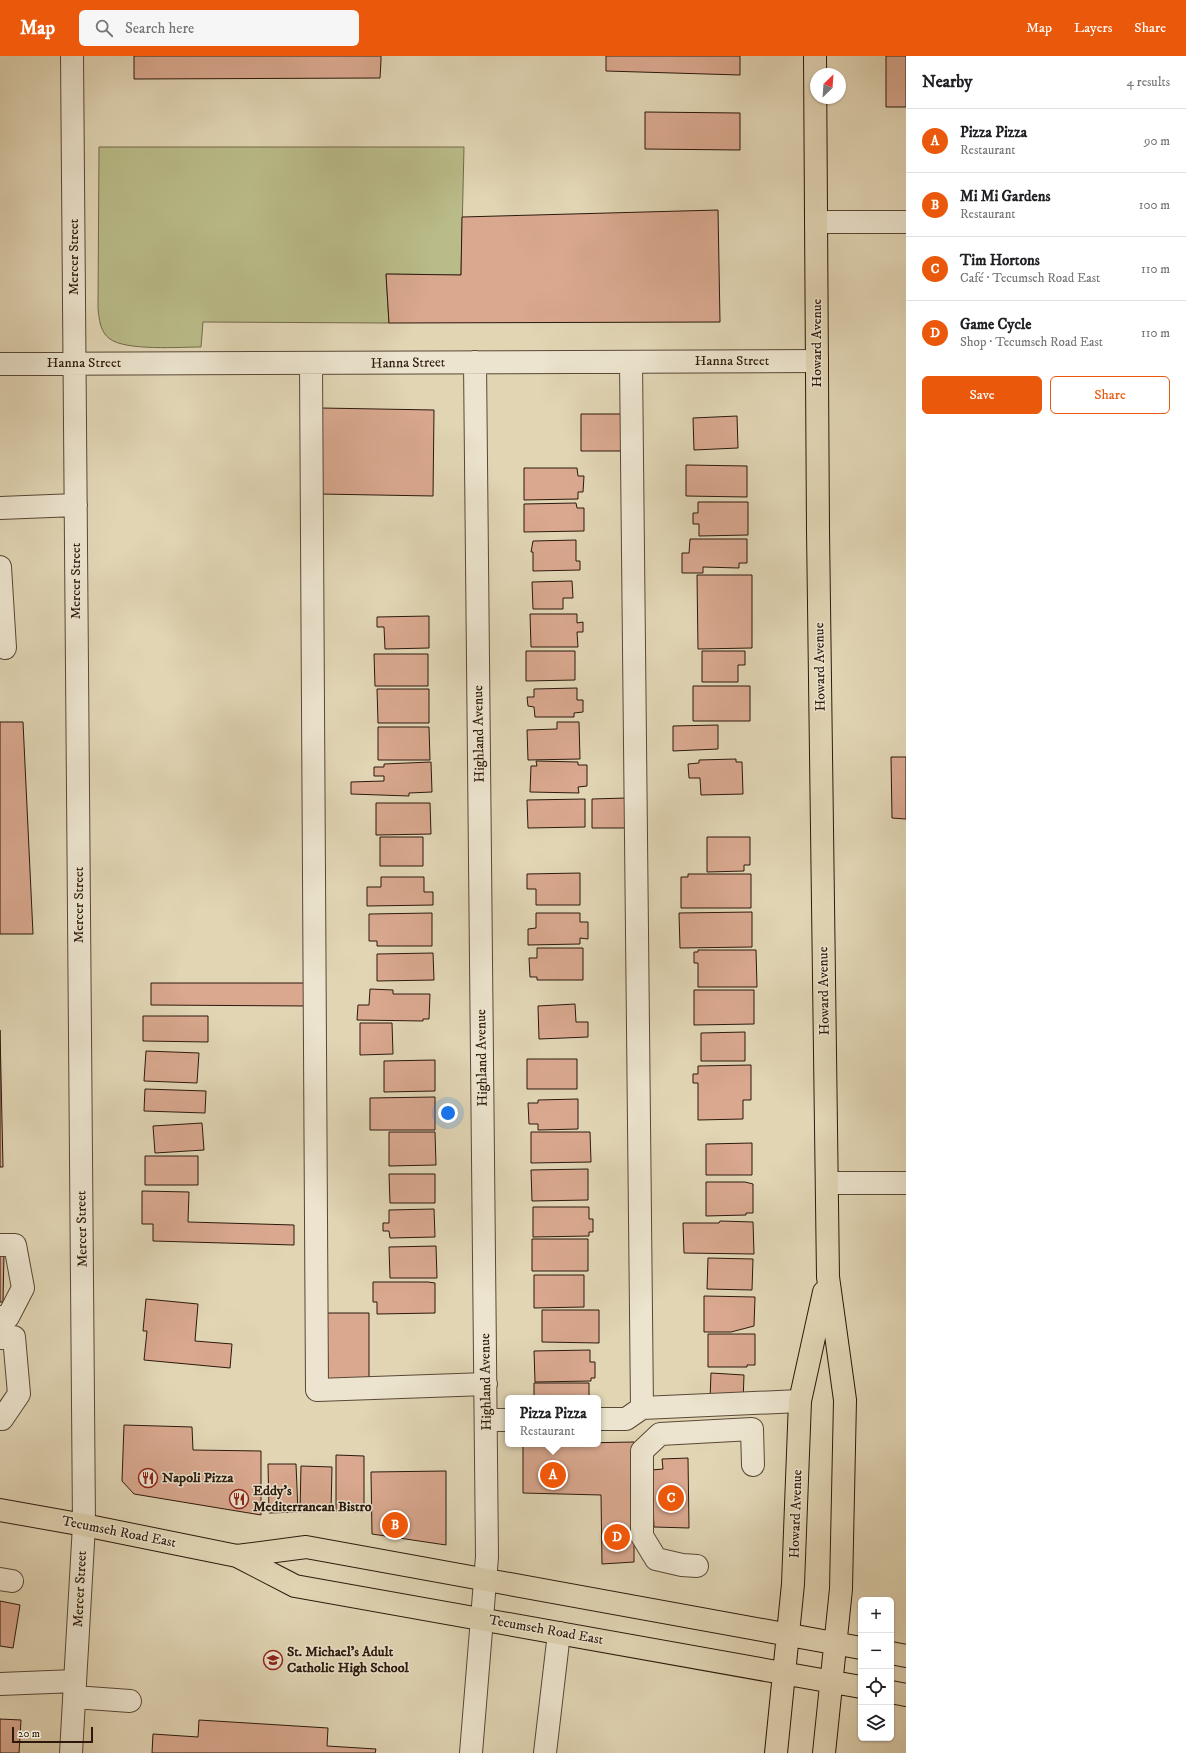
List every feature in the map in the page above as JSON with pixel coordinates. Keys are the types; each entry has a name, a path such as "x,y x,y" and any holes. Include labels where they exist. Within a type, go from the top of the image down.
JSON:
{"main road":[{"name":"Howard Avenue","path":"815,56 817,361 828,1277 845,1400 841,1589 824,1753"},
{"name":"Howard Avenue","path":"776,1753 793,1584 800,1401 828,1277"},
{"name":"Tecumseh Road East","path":"0,1510 84,1525 238,1556 295,1586 858,1686"},
{"name":"Tecumseh Road East","path":"238,1556 306,1547 858,1647"},
{"path":"894,1654 906,1656"},
{"path":"894,1693 906,1695"}],"street":[{"name":"Mercer Street","path":"71,1753 84,1525 72,56"},
{"path":"816,222 906,222"},
{"name":"Hanna Street","path":"0,364 817,361"},
{"name":"Highland Avenue","path":"471,1753 487,1557 475,362"},
{"path":"631,362 642,1408"},
{"path":"311,364 317,1390 486,1384"},
{"path":"0,508 76,504"},
{"path":"0,568 5,648"},
{"path":"827,1184 906,1183"},
{"path":"0,1245 15,1245 23,1288 8,1317 0,1317"},
{"path":"0,1338 14,1337 19,1394 2,1419 0,1419"},
{"path":"601,1419 626,1419 642,1408 800,1401"},
{"path":"486,1420 505,1420"},
{"path":"697,1566 682,1565 656,1559 642,1536 642,1451 660,1434 752,1429 752,1465"},
{"path":"545,1753 559,1633"},
{"path":"1,1683 75,1689 130,1701"}],"green space":[{"path":"99,147 464,147 461,275 386,274 389,323 203,322 201,347 154,348 118,343 110,339 104,333 98,312"}],"building":[{"path":"134,56 381,56 381,60 380,78 134,79"},
{"path":"606,56 740,56 740,75 606,71"},
{"path":"886,56 906,56 906,107 886,107"},
{"path":"645,112 740,113 740,150 645,149"},
{"path":"718,210 720,322 389,323 386,274 461,275 462,217"},
{"path":"321,408 434,410 433,496 320,494"},
{"path":"581,414 622,414 622,451 581,451"},
{"path":"737,416 738,448 694,450 693,418"},
{"path":"686,465 747,466 747,497 686,496"},
{"path":"524,468 577,468 578,476 584,476 583,492 578,492 578,499 524,500"},
{"path":"698,502 748,502 748,535 699,536 699,524 693,524 693,513 698,513"},
{"path":"576,503 577,508 584,508 584,531 524,532 524,504"},
{"path":"690,539 747,539 747,563 739,563 739,568 703,567 703,573 682,573 682,553 689,553"},
{"path":"576,540 576,561 580,561 580,570 533,571 533,552 531,552 533,541"},
{"path":"697,575 752,575 752,648 698,649"},
{"path":"572,581 573,598 563,598 563,609 533,609 532,582"},
{"path":"530,614 577,614 577,623 583,622 583,632 577,632 578,647 531,647"},
{"path":"429,616 429,648 385,649 384,627 377,627 377,617"},
{"path":"526,651 575,651 575,680 526,681"},
{"path":"702,651 745,651 745,665 738,665 738,682 702,682"},
{"path":"374,654 428,654 428,686 375,686"},
{"path":"693,686 750,686 750,721 693,721"},
{"path":"577,688 577,700 583,700 583,712 574,713 574,717 535,717 534,707 528,706 527,697 534,697 534,689"},
{"path":"377,689 429,689 429,723 378,723"},
{"path":"0,722 23,722 33,934 0,934"},
{"path":"557,722 579,722 580,759 528,760 527,730 557,729"},
{"path":"718,725 718,749 673,751 673,726"},
{"path":"378,727 429,727 430,760 378,760"},
{"path":"891,757 906,757 906,819 892,818"},
{"path":"736,759 736,762 742,762 743,794 701,795 700,778 689,778 688,764 699,763 699,760"},
{"path":"536,761 578,762 578,765 587,765 587,786 578,787 579,793 530,792 531,766 537,766"},
{"path":"431,762 432,792 409,793 409,796 351,794 351,782 384,781 384,776 374,776 374,767 384,767 384,764"},
{"path":"626,798 627,828 592,828 592,799"},
{"path":"585,799 585,827 528,828 527,800"},
{"path":"376,803 430,803 431,834 376,835"},
{"path":"380,837 423,837 423,866 380,866"},
{"path":"707,837 750,837 750,865 744,865 744,871 707,872"},
{"path":"580,873 580,905 536,905 536,889 527,889 527,874"},
{"path":"688,874 751,874 751,908 681,908 681,877 688,877"},
{"path":"381,877 424,877 424,892 433,892 433,905 367,906 367,887 381,887"},
{"path":"752,912 752,947 680,948 679,913"},
{"path":"432,913 432,946 377,946 377,941 369,941 369,914"},
{"path":"536,913 580,913 580,922 588,922 588,939 580,938 580,944 528,945 528,929 536,928"},
{"path":"537,948 583,948 583,980 537,980 537,977 530,977 529,958 537,958"},
{"path":"698,950 756,950 757,987 698,987 698,963 694,963 694,952 698,952"},
{"path":"433,953 434,980 377,981 377,954"},
{"path":"151,983 307,983 307,1006 151,1005"},
{"path":"370,989 393,990 393,994 430,994 429,1019 423,1019 423,1021 357,1020 358,1005 369,1005"},
{"path":"694,990 754,990 754,1024 694,1025"},
{"path":"575,1004 576,1022 588,1022 588,1037 539,1039 538,1006"},
{"path":"143,1016 208,1016 208,1042 143,1041"},
{"path":"360,1023 392,1023 393,1054 360,1055"},
{"path":"0,1030 3,1167 0,1167"},
{"path":"745,1032 745,1061 701,1061 701,1033"},
{"path":"146,1051 199,1053 197,1083 144,1081"},
{"path":"527,1059 577,1059 577,1089 527,1089"},
{"path":"435,1060 435,1091 384,1092 384,1061"},
{"path":"751,1065 751,1100 743,1100 743,1119 698,1120 698,1083 693,1083 693,1074 698,1074 698,1066"},
{"path":"145,1089 206,1091 205,1113 144,1111"},
{"path":"435,1097 435,1130 370,1130 370,1098"},
{"path":"578,1099 578,1129 538,1130 538,1124 529,1124 528,1103 538,1103 538,1100"},
{"path":"202,1123 204,1150 155,1153 153,1126"},
{"path":"389,1132 435,1132 436,1165 389,1166"},
{"path":"531,1132 590,1132 591,1162 531,1163"},
{"path":"752,1143 752,1175 706,1175 706,1144"},
{"path":"145,1156 198,1156 198,1185 145,1185"},
{"path":"588,1169 588,1200 532,1201 531,1170"},
{"path":"389,1174 435,1174 435,1203 390,1203"},
{"path":"706,1182 745,1182 753,1184 753,1213 746,1213 746,1215 706,1216"},
{"path":"142,1191 189,1192 188,1222 294,1225 294,1245 153,1241 153,1224 142,1224"},
{"path":"533,1207 589,1207 589,1219 593,1219 593,1232 589,1232 589,1236 533,1237"},
{"path":"434,1209 435,1237 390,1238 389,1231 383,1231 383,1223 389,1223 389,1210"},
{"path":"720,1221 753,1222 754,1254 684,1253 683,1223 719,1223"},
{"path":"532,1239 588,1239 588,1271 532,1271"},
{"path":"436,1246 437,1278 390,1278 389,1247"},
{"path":"0,1252 4,1252 3,1302 0,1302"},
{"path":"708,1258 753,1259 752,1290 707,1289"},
{"path":"534,1275 584,1275 584,1307 534,1308"},
{"path":"373,1282 435,1283 435,1313 377,1314 377,1302 373,1302"},
{"path":"704,1296 755,1297 754,1326 731,1332 704,1332"},
{"path":"146,1299 198,1304 195,1341 232,1344 230,1368 144,1360 147,1331 143,1331"},
{"path":"542,1310 599,1310 599,1343 542,1342"},
{"path":"327,1313 369,1313 369,1384 328,1385"},
{"path":"708,1334 755,1334 755,1365 747,1365 747,1367 708,1367"},
{"path":"590,1350 590,1362 595,1362 595,1378 591,1378 591,1381 535,1382 534,1351"},
{"path":"711,1373 744,1375 743,1402 710,1400"},
{"path":"534,1383 589,1383 589,1395 534,1395"},
{"path":"124,1425 192,1427 193,1450 261,1451 261,1515 134,1494 122,1481"},
{"path":"634,1442 634,1562 602,1564 601,1495 523,1493 523,1447 601,1447 601,1443"},
{"path":"336,1455 364,1456 364,1512 336,1511"},
{"path":"688,1458 689,1528 654,1527 651,1470 663,1469 662,1459"},
{"path":"268,1464 296,1464 298,1512 269,1513"},
{"path":"301,1466 332,1467 331,1511 300,1512"},
{"path":"446,1471 446,1545 372,1534 371,1472"},
{"path":"0,1601 20,1605 13,1648 0,1646"},
{"path":"0,1719 21,1720 19,1753 0,1753"},
{"path":"199,1720 328,1728 327,1746 376,1749 375,1753 152,1753 153,1734 198,1737"}],"place":[{"name":"Pizza Pizza","path":"553,1475"},
{"name":"Napoli Pizza","path":"148,1478"},
{"name":"Tim Hortons","path":"671,1498"},
{"name":"Eddy's Mediterranean Bistro","path":"239,1499"},
{"name":"Mi Mi Gardens","path":"395,1525"},
{"name":"Game Cycle","path":"617,1537"},
{"name":"St. Michael's Adult Catholic High School","path":"273,1660"}]}
